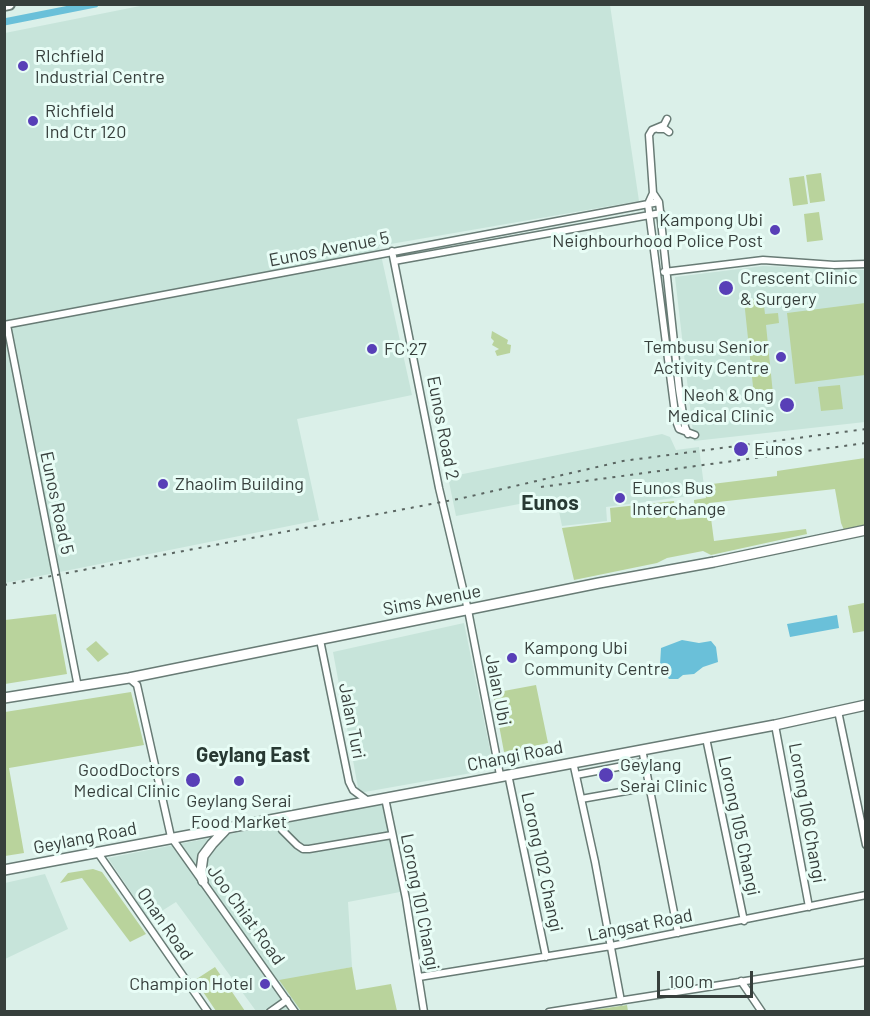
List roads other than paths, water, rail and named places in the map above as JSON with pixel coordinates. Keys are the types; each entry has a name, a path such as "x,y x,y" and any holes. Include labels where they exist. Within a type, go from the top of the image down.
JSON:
{"main road":[{"name":"Sims Avenue","path":"4,698 129,678 866,530"},
{"name":"Changi Road","path":"171,837 775,725 866,705"},
{"path":"203,881 201,871 203,856 228,827"},
{"name":"Geylang Road","path":"4,870 171,837"}],"street":[{"path":"653,193 648,204 649,215 676,421 679,429 692,435 685,427 679,389 661,213 659,202 653,193 648,137 654,129 664,125 667,119"},
{"path":"654,129 665,129 669,132"},
{"name":"Eunos Avenue 5","path":"6,325 659,202"},
{"name":"Eunos Avenue 5","path":"394,261 661,213"},
{"name":"Eunos Road 2","path":"392,251 439,488 468,610"},
{"path":"657,273 763,260 834,265 866,264"},
{"name":"Eunos Road 5","path":"6,325 78,687"},
{"name":"Jalan Ubi","path":"468,610 504,774"},
{"name":"Jalan Turi","path":"320,640 349,782 353,790 368,801"},
{"path":"129,678 137,686 171,837"},
{"path":"838,711 866,845"},
{"name":"Lorong 106 Changi","path":"775,725 809,907"},
{"name":"Lorong 105 Changi","path":"706,738 744,921"},
{"path":"642,749 678,933"},
{"path":"573,762 621,1001"},
{"path":"576,775 644,762"},
{"name":"Lorong 102 Changi","path":"504,774 520,830 546,957"},
{"path":"581,799 649,787"},
{"name":"Lorong 101 Changi","path":"385,798 424,1011"},
{"path":"282,830 303,849 392,835"},
{"name":"Joo Chiat Road","path":"171,837 295,1011"},
{"name":"Onan Road","path":"98,853 207,1009"},
{"name":"Langsat Road","path":"419,977 611,946 866,895"},
{"path":"549,1011 584,1009 741,981 866,962"},
{"path":"741,981 762,1011"},
{"path":"270,1011 287,1000"},
{"path":"198,1011 207,1009"}],"water":[{"path":"837,615 839,628 790,637 787,624"},
{"path":"682,640 699,643 711,641 716,647 718,662 703,667 694,674 669,679 660,665 661,648"}],"waterway":[{"path":"4,22 95,4"}],"railway":[{"path":"4,585 463,498 623,461 866,429"},
{"path":"541,487 866,443"}],"place":[{"name":"RIchfield Industrial Centre","path":"23,66"},
{"name":"Richfield Ind Ctr 120","path":"33,121"},
{"name":"Kampong Ubi Neighbourhood Police Post","path":"775,230"},
{"name":"Crescent Clinic & Surgery","path":"726,288"},
{"name":"FC 27","path":"372,349"},
{"name":"Tembusu Senior Activity Centre","path":"781,357"},
{"name":"Neoh & Ong Medical Clinic","path":"787,405"},
{"name":"Eunos","path":"741,449"},
{"name":"Zhaolim Building","path":"163,484"},
{"name":"Eunos Bus Interchange","path":"620,498"},
{"name":"Kampong Ubi Community Centre","path":"512,658"},
{"name":"Geylang Serai Clinic","path":"606,775"},
{"name":"GoodDoctors Medical Clinic","path":"193,780"},
{"name":"Geylang Serai Food Market","path":"239,781"},
{"name":"Champion Hotel","path":"265,984"}],"district":[{"name":"Eunos","path":"550,503"},
{"name":"Geylang East","path":"253,755"}]}
